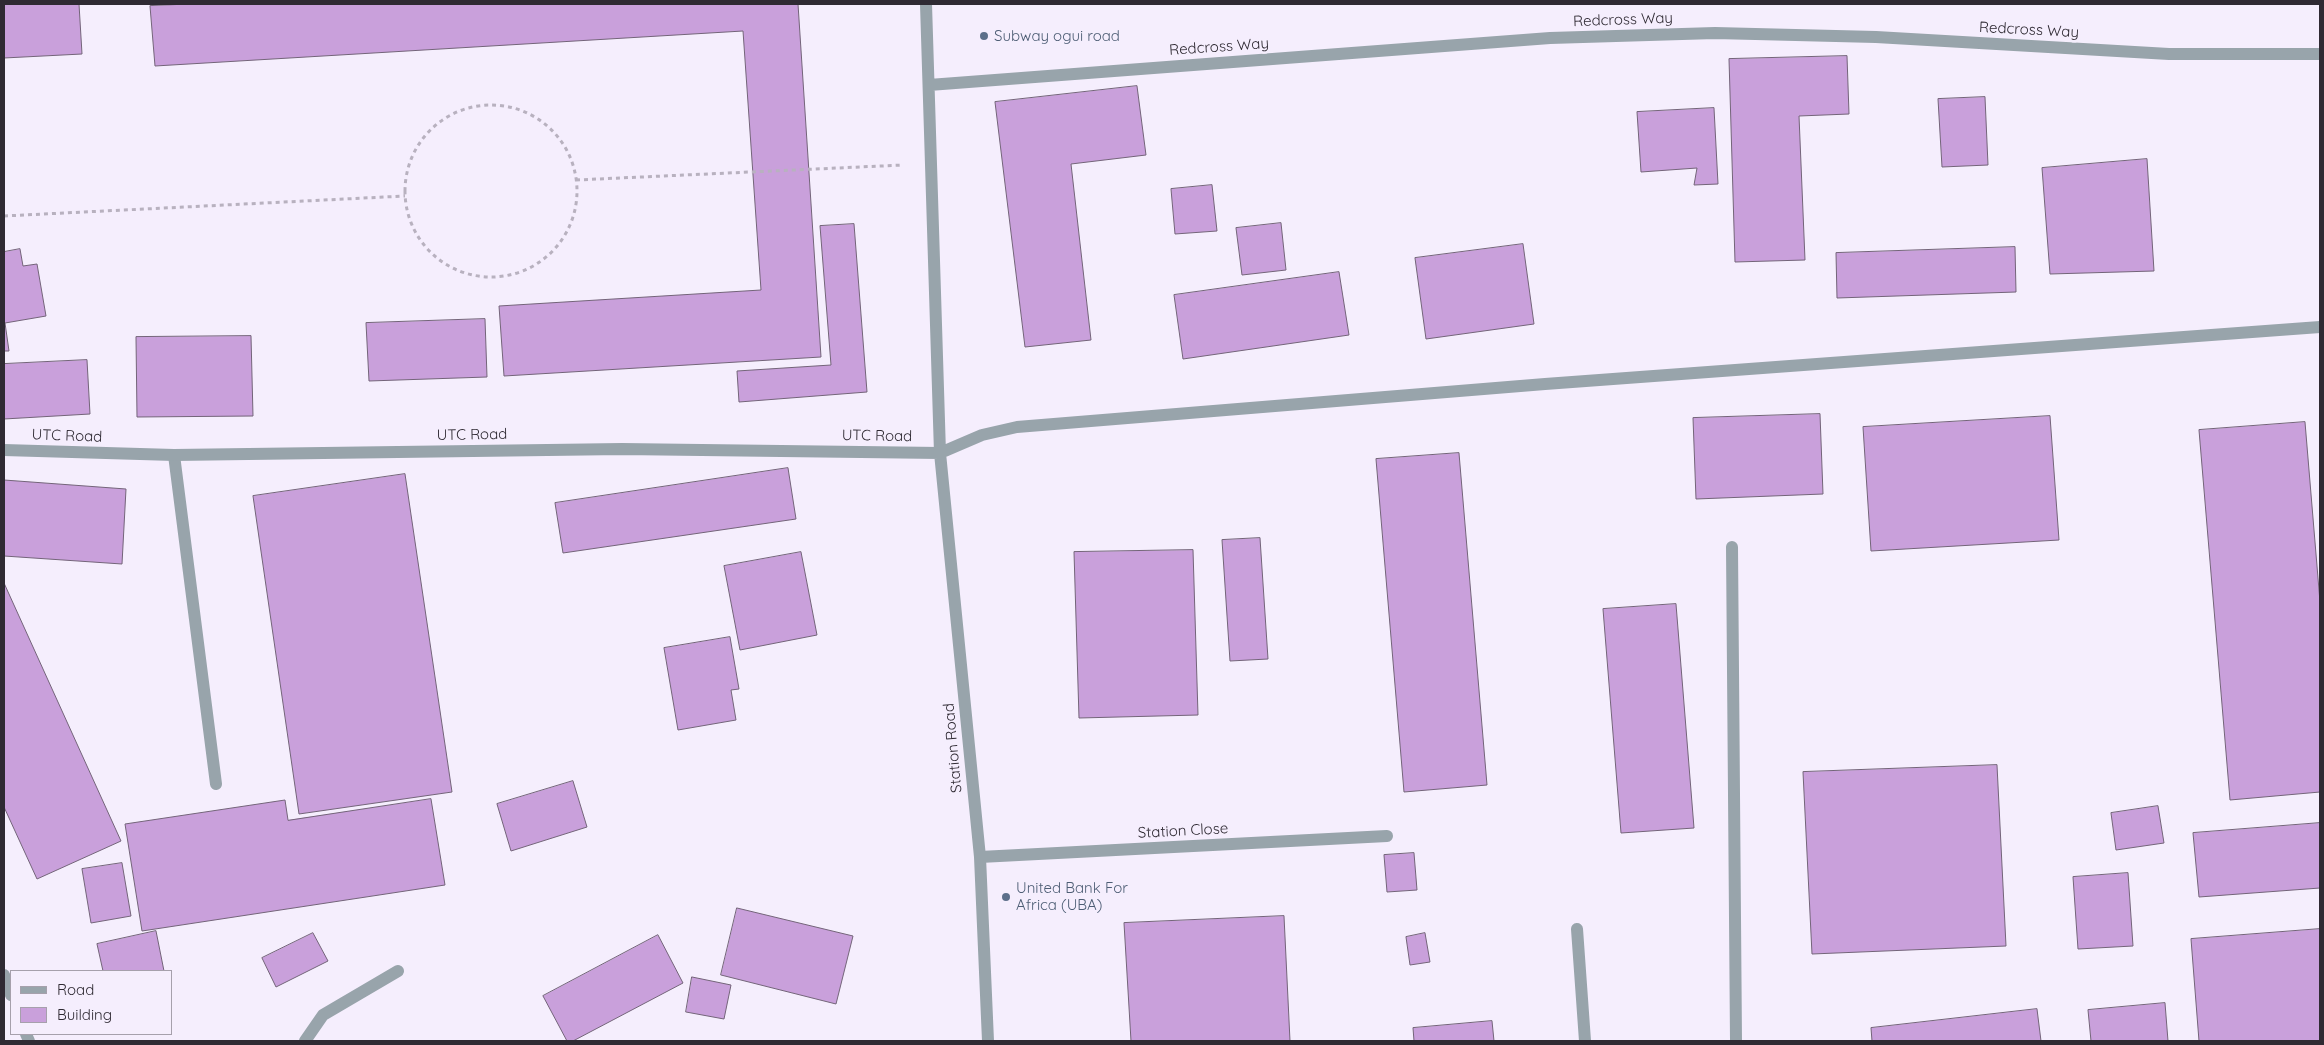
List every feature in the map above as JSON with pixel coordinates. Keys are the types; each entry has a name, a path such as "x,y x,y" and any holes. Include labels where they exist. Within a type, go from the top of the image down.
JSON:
{"street":[{"name":"Station Road","path":"926,4 940,453 980,857 988,1041"},
{"name":"Redcross Way","path":"929,85 1550,38 1715,34 1876,37 2169,54 2320,54"},
{"path":"940,453 982,435 1017,427 1525,386 2320,328"},
{"name":"UTC Road","path":"4,450 174,455 622,449 940,453"},
{"path":"174,455 216,784"},
{"path":"1732,547 1736,1041"},
{"name":"Station Close","path":"980,857 1387,836"},
{"path":"1577,929 1584,1041"},
{"path":"305,1041 323,1015 398,971"},
{"path":"4,975 10,992"}],"path":[{"path":"500,105 527,113 551,130 568,153 576,180 575,209 566,236 547,258 523,272 495,278 466,275 441,262 420,242 408,217 404,188 409,161 424,136 445,118 472,107 500,105"},
{"path":"576,180 931,163"},
{"path":"4,216 405,196"}],"building":[{"path":"4,4 79,4 82,54 4,58"},
{"path":"189,4 798,4 821,357 504,376 499,306 761,290 743,31 155,66 150,6"},
{"path":"1847,56 1849,114 1799,116 1805,260 1735,262 1729,59"},
{"path":"1137,86 1146,155 1071,164 1091,340 1025,347 995,102"},
{"path":"1985,97 1988,165 1942,167 1938,99"},
{"path":"1714,108 1718,184 1694,185 1697,168 1641,172 1637,112"},
{"path":"2147,159 2154,271 2050,274 2042,168"},
{"path":"1212,185 1217,231 1175,234 1171,189"},
{"path":"1281,223 1286,270 1242,275 1236,228"},
{"path":"854,224 867,392 739,402 737,371 831,365 820,226"},
{"path":"1523,244 1534,324 1426,339 1415,258"},
{"path":"2015,247 2016,292 1837,298 1836,253"},
{"path":"20,249 23,266 37,264 46,316 5,323 9,351 4,351 4,252"},
{"path":"1339,272 1349,335 1183,359 1174,295"},
{"path":"485,319 487,377 369,381 366,323"},
{"path":"251,336 253,416 137,417 136,337"},
{"path":"87,360 90,414 4,419 4,364"},
{"path":"1820,414 1823,494 1696,499 1693,418"},
{"path":"2050,416 2059,540 1871,551 1863,427"},
{"path":"2305,422 2320,602 2320,792 2230,800 2199,430"},
{"path":"1459,453 1487,785 1404,792 1376,459"},
{"path":"788,468 796,519 563,553 555,503"},
{"path":"405,474 452,792 299,814 253,496"},
{"path":"4,480 126,489 122,564 4,556"},
{"path":"1260,538 1268,659 1230,661 1222,540"},
{"path":"1193,550 1198,715 1079,718 1074,552"},
{"path":"801,552 817,635 740,650 724,566"},
{"path":"4,583 121,841 37,879 4,807"},
{"path":"1676,604 1694,828 1621,833 1603,609"},
{"path":"730,637 739,689 731,690 736,720 678,730 664,648"},
{"path":"1997,765 2006,946 1812,954 1803,772"},
{"path":"573,781 587,827 511,851 497,804"},
{"path":"431,799 445,885 142,931 125,824 285,800 288,820"},
{"path":"2158,806 2164,843 2116,850 2111,813"},
{"path":"2320,823 2320,888 2199,897 2193,833"},
{"path":"1414,853 1417,890 1387,892 1384,855"},
{"path":"122,863 131,916 91,923 82,869"},
{"path":"2128,873 2133,946 2078,949 2073,877"},
{"path":"737,908 853,936 836,1004 721,975"},
{"path":"1284,916 1290,1041 1131,1041 1124,923"},
{"path":"2320,929 2320,1041 2199,1041 2191,939"},
{"path":"156,931 164,970 103,970 97,944"},
{"path":"313,933 328,961 276,987 262,958"},
{"path":"1425,933 1430,962 1410,965 1406,937"},
{"path":"658,935 683,983 573,1041 567,1041 543,996"},
{"path":"692,977 731,985 724,1019 686,1012"},
{"path":"2165,1003 2168,1041 2091,1041 2088,1010"},
{"path":"2037,1009 2041,1041 1872,1041 1871,1028"},
{"path":"1492,1021 1494,1041 1414,1041 1413,1028"}],"place":[{"name":"Subway ogui road","path":"984,36"},
{"name":"United Bank For Africa (UBA)","path":"1006,897"}]}
